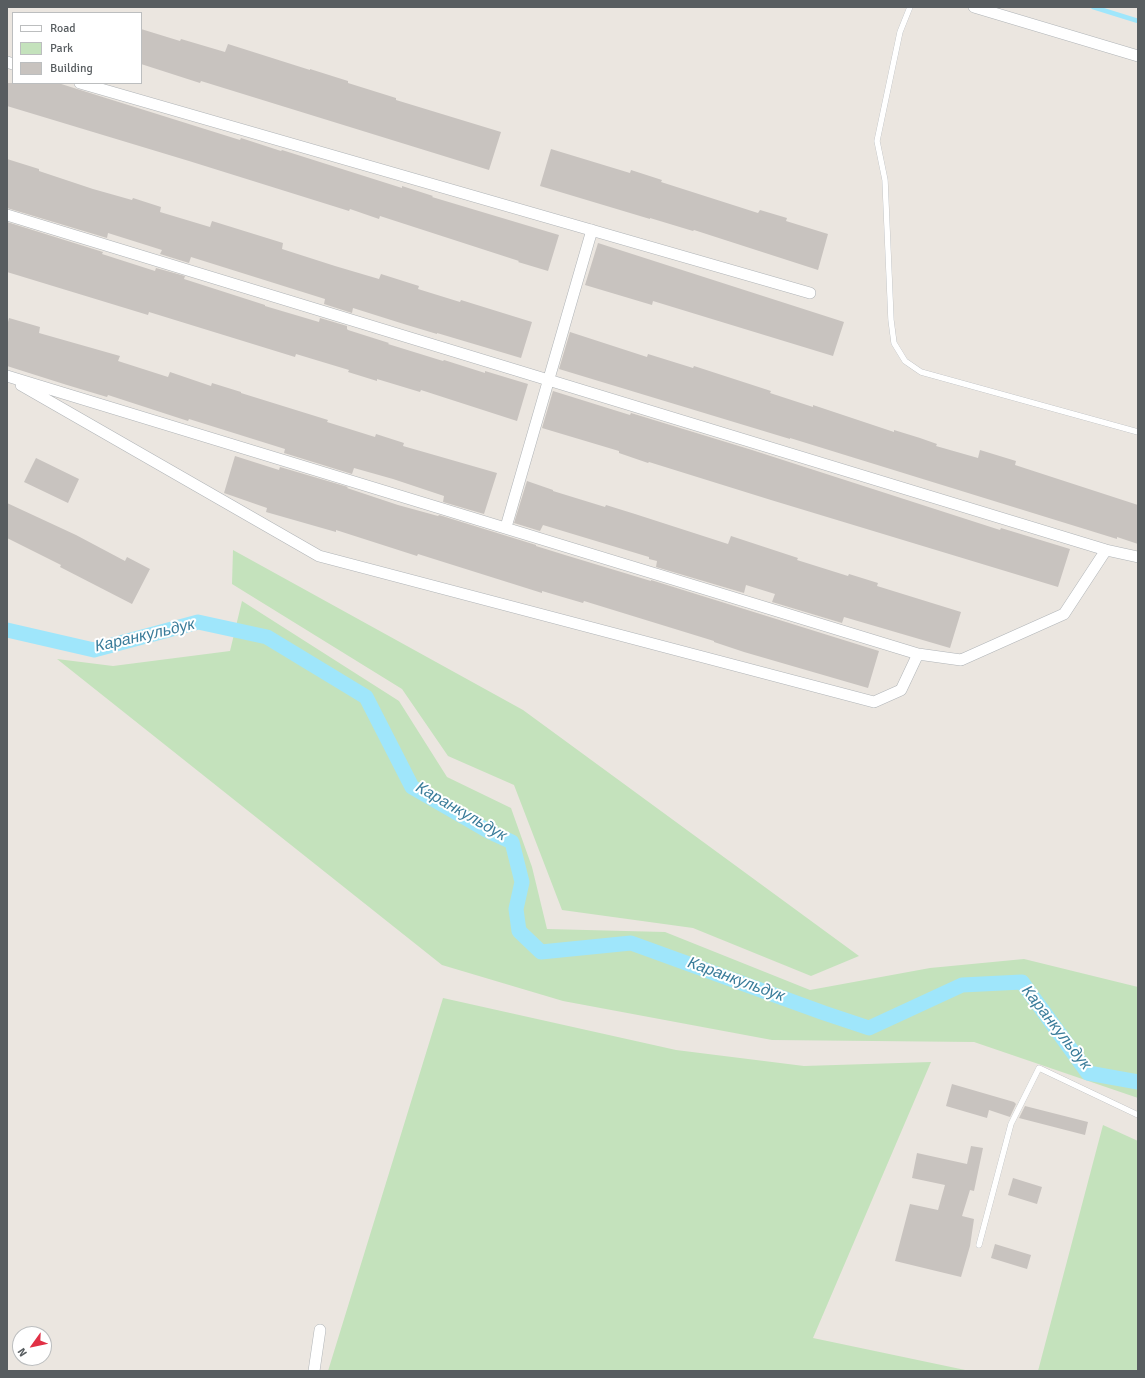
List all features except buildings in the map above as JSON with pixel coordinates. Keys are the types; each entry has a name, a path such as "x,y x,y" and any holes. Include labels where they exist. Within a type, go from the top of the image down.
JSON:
{"street":[{"path":"974,7 1138,56"},
{"path":"83,84 810,293"},
{"path":"7,215 1106,550 1138,557"},
{"path":"506,528 550,380 592,230"},
{"path":"7,377 918,654 961,660 1064,614 1106,550"},
{"path":"7,377 319,556 874,702 900,690 918,654"},
{"path":"314,1371 320,1330"}],"lane":[{"path":"910,7 900,32 877,141 885,180 891,320 894,343 905,361 921,372 1138,432"},
{"path":"979,1245 1011,1124 1039,1068 1138,1115"}],"green space":[{"path":"233,550 523,710 859,956 811,976 693,928 562,910 514,785 448,756 402,689 232,584"},
{"path":"242,601 399,701 447,777 511,808 532,867 547,929 665,932 810,990 930,968 1024,959 1138,987 1138,1098 974,1042 772,1040 563,1001 442,965 57,659 113,666 230,651"},
{"path":"443,998 676,1050 804,1066 931,1062 813,1338 970,1371 328,1371"},
{"path":"1103,1125 1138,1141 1138,1371 1038,1371"}],"waterway":[{"path":"1093,7 1138,21"},
{"name":"Каранкульдук","path":"7,630 94,650 198,622 267,637 366,697 412,787 490,832 512,842 522,882 516,909 519,931 541,952 631,943 869,1028 962,985 1022,982 1088,1073 1138,1082"}]}
